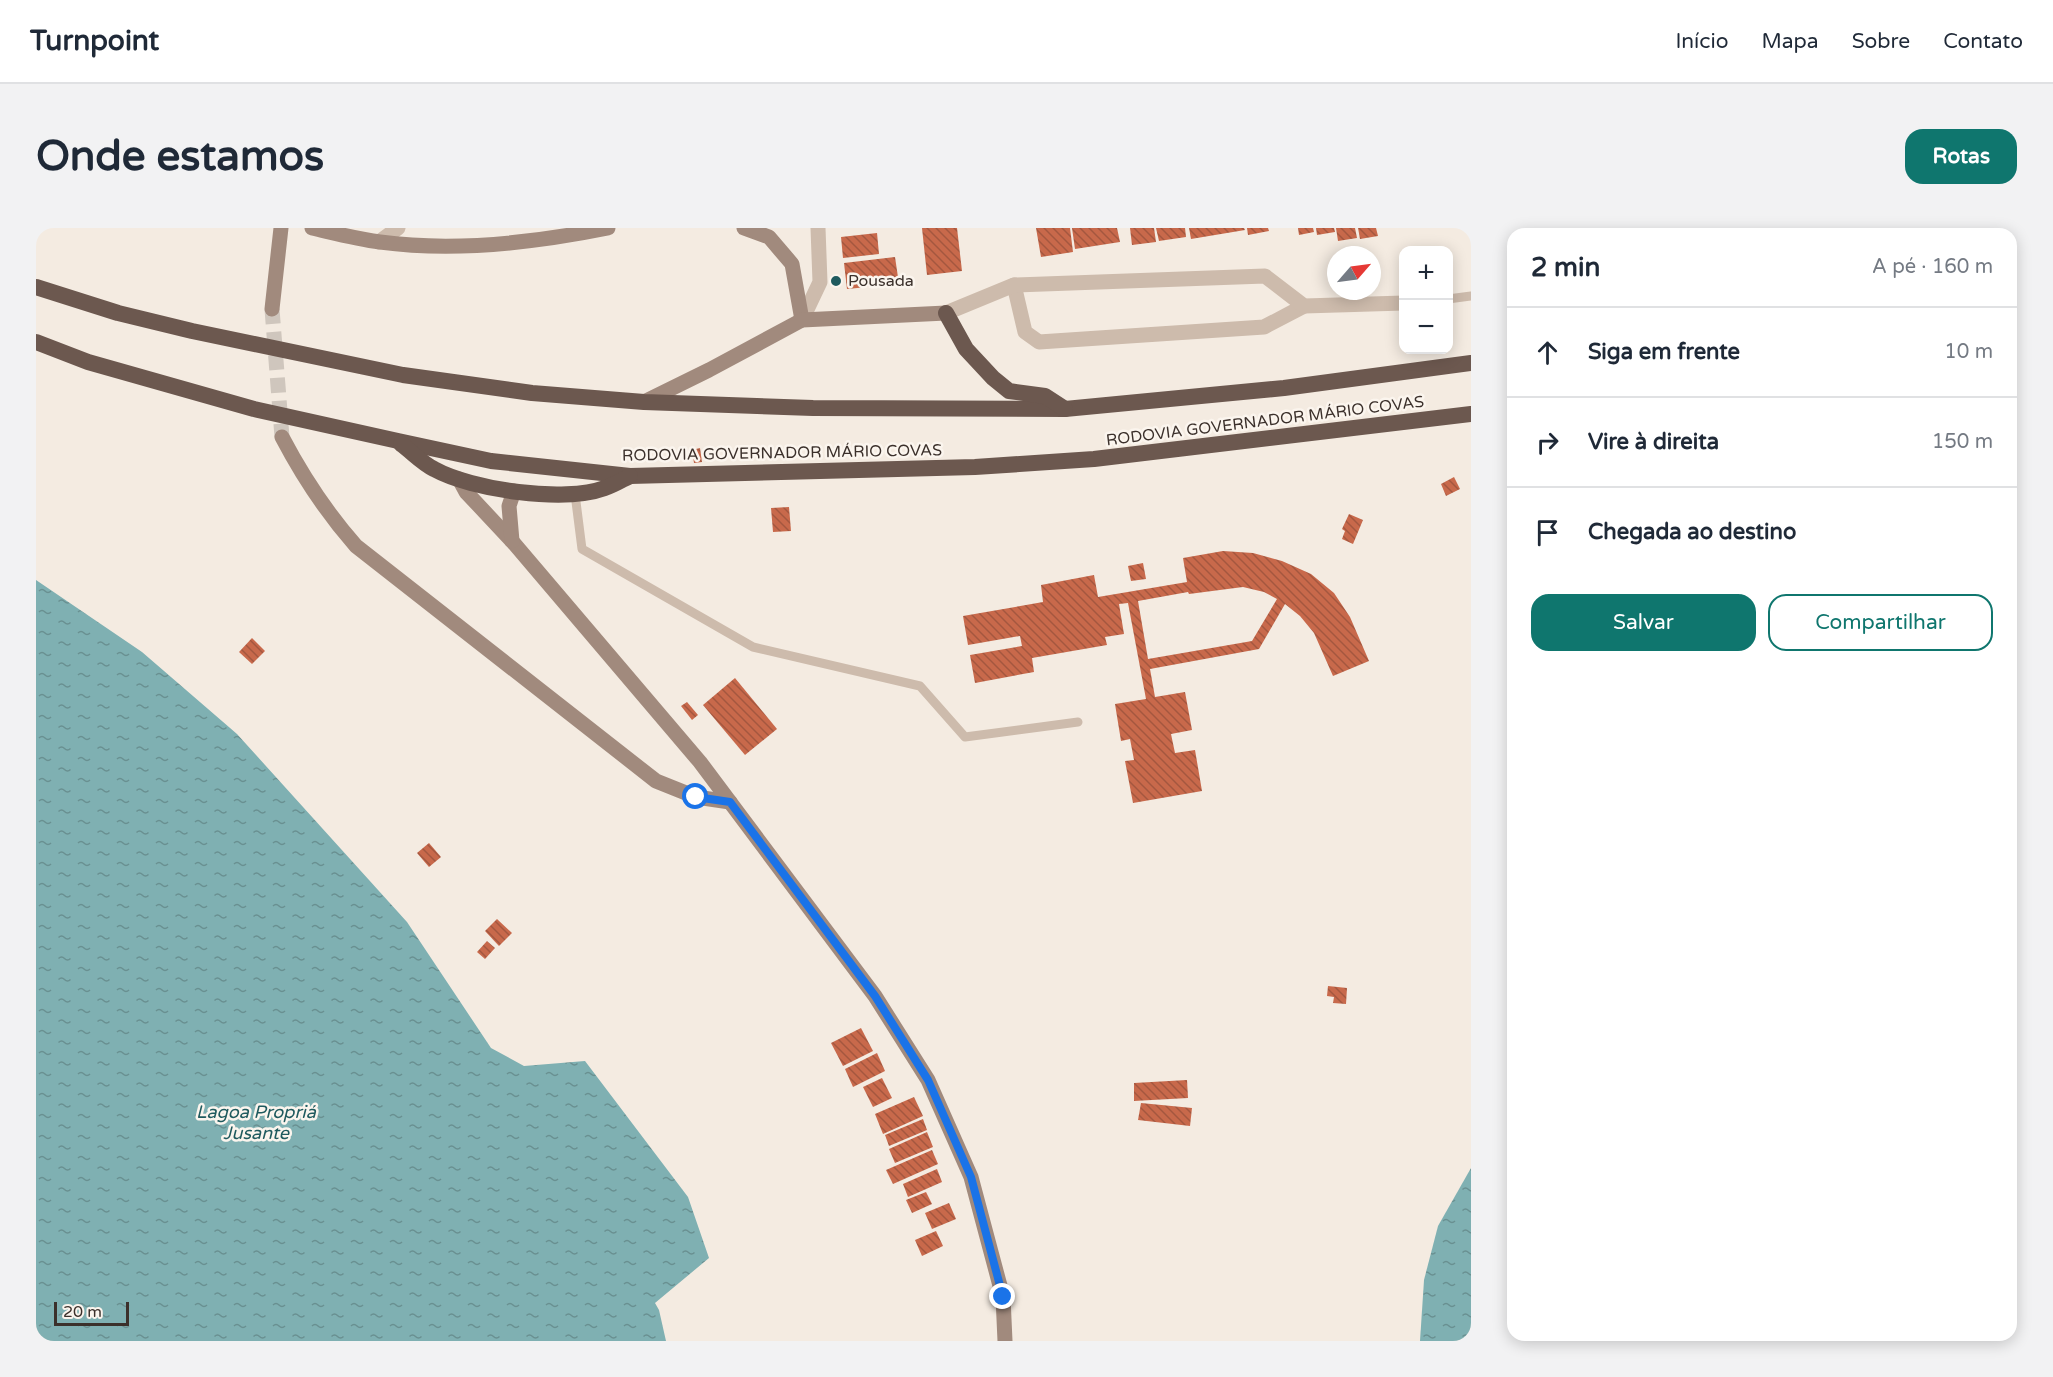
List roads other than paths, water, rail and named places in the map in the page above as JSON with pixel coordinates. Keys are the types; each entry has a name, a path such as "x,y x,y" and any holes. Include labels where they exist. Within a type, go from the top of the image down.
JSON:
{"highway":[{"name":"RODOVIA GOVERNADOR MÁRIO COVAS","path":"36,287 118,313 192,332 404,375 532,393 644,402 813,408 1065,409 1284,388 1471,363"},
{"path":"946,313 966,350 1009,391 1045,396 1065,409"},
{"name":"RODOVIA GOVERNADOR MÁRIO COVAS","path":"36,342 88,362 243,406 398,441 491,461 630,476 975,467 1094,459 1471,414"},
{"path":"398,441 433,469 486,487 575,494 605,489 630,476"}],"main road":[{"path":"272,309 281,228"},
{"path":"312,228 379,242 430,246 464,246 559,238 608,228"},
{"path":"744,228 769,237 792,264 802,320"},
{"path":"644,402 802,320 946,313"},
{"path":"282,437 312,492 356,546 656,781 696,797 730,802"},
{"path":"459,479 466,492 512,541 700,762 875,996 928,1080 971,1177 1003,1297 1005,1341"},
{"path":"512,541 509,506 514,491"}],"street":[{"path":"379,242 399,228"},
{"path":"802,320 820,282 818,228"},
{"path":"946,313 1014,285 1265,276 1304,306"},
{"path":"1014,285 1024,332 1039,342 1264,327 1304,306 1399,303"}],"lane":[{"path":"1453,298 1471,296"},
{"path":"575,494 582,549 753,647 920,686 965,737 1078,722"}],"water":[{"name":"Lagoa Propriá Jusante","path":"36,580 142,652 237,734 407,922 491,1048 524,1066 585,1061 688,1197 709,1258 655,1303 659,1310 666,1341 36,1341"},
{"path":"1471,1168 1471,1341 1420,1341 1424,1280 1438,1226"}],"tunnel":[{"path":"272,309 282,437"}],"place":[{"name":"Pousada","path":"836,281"}]}
